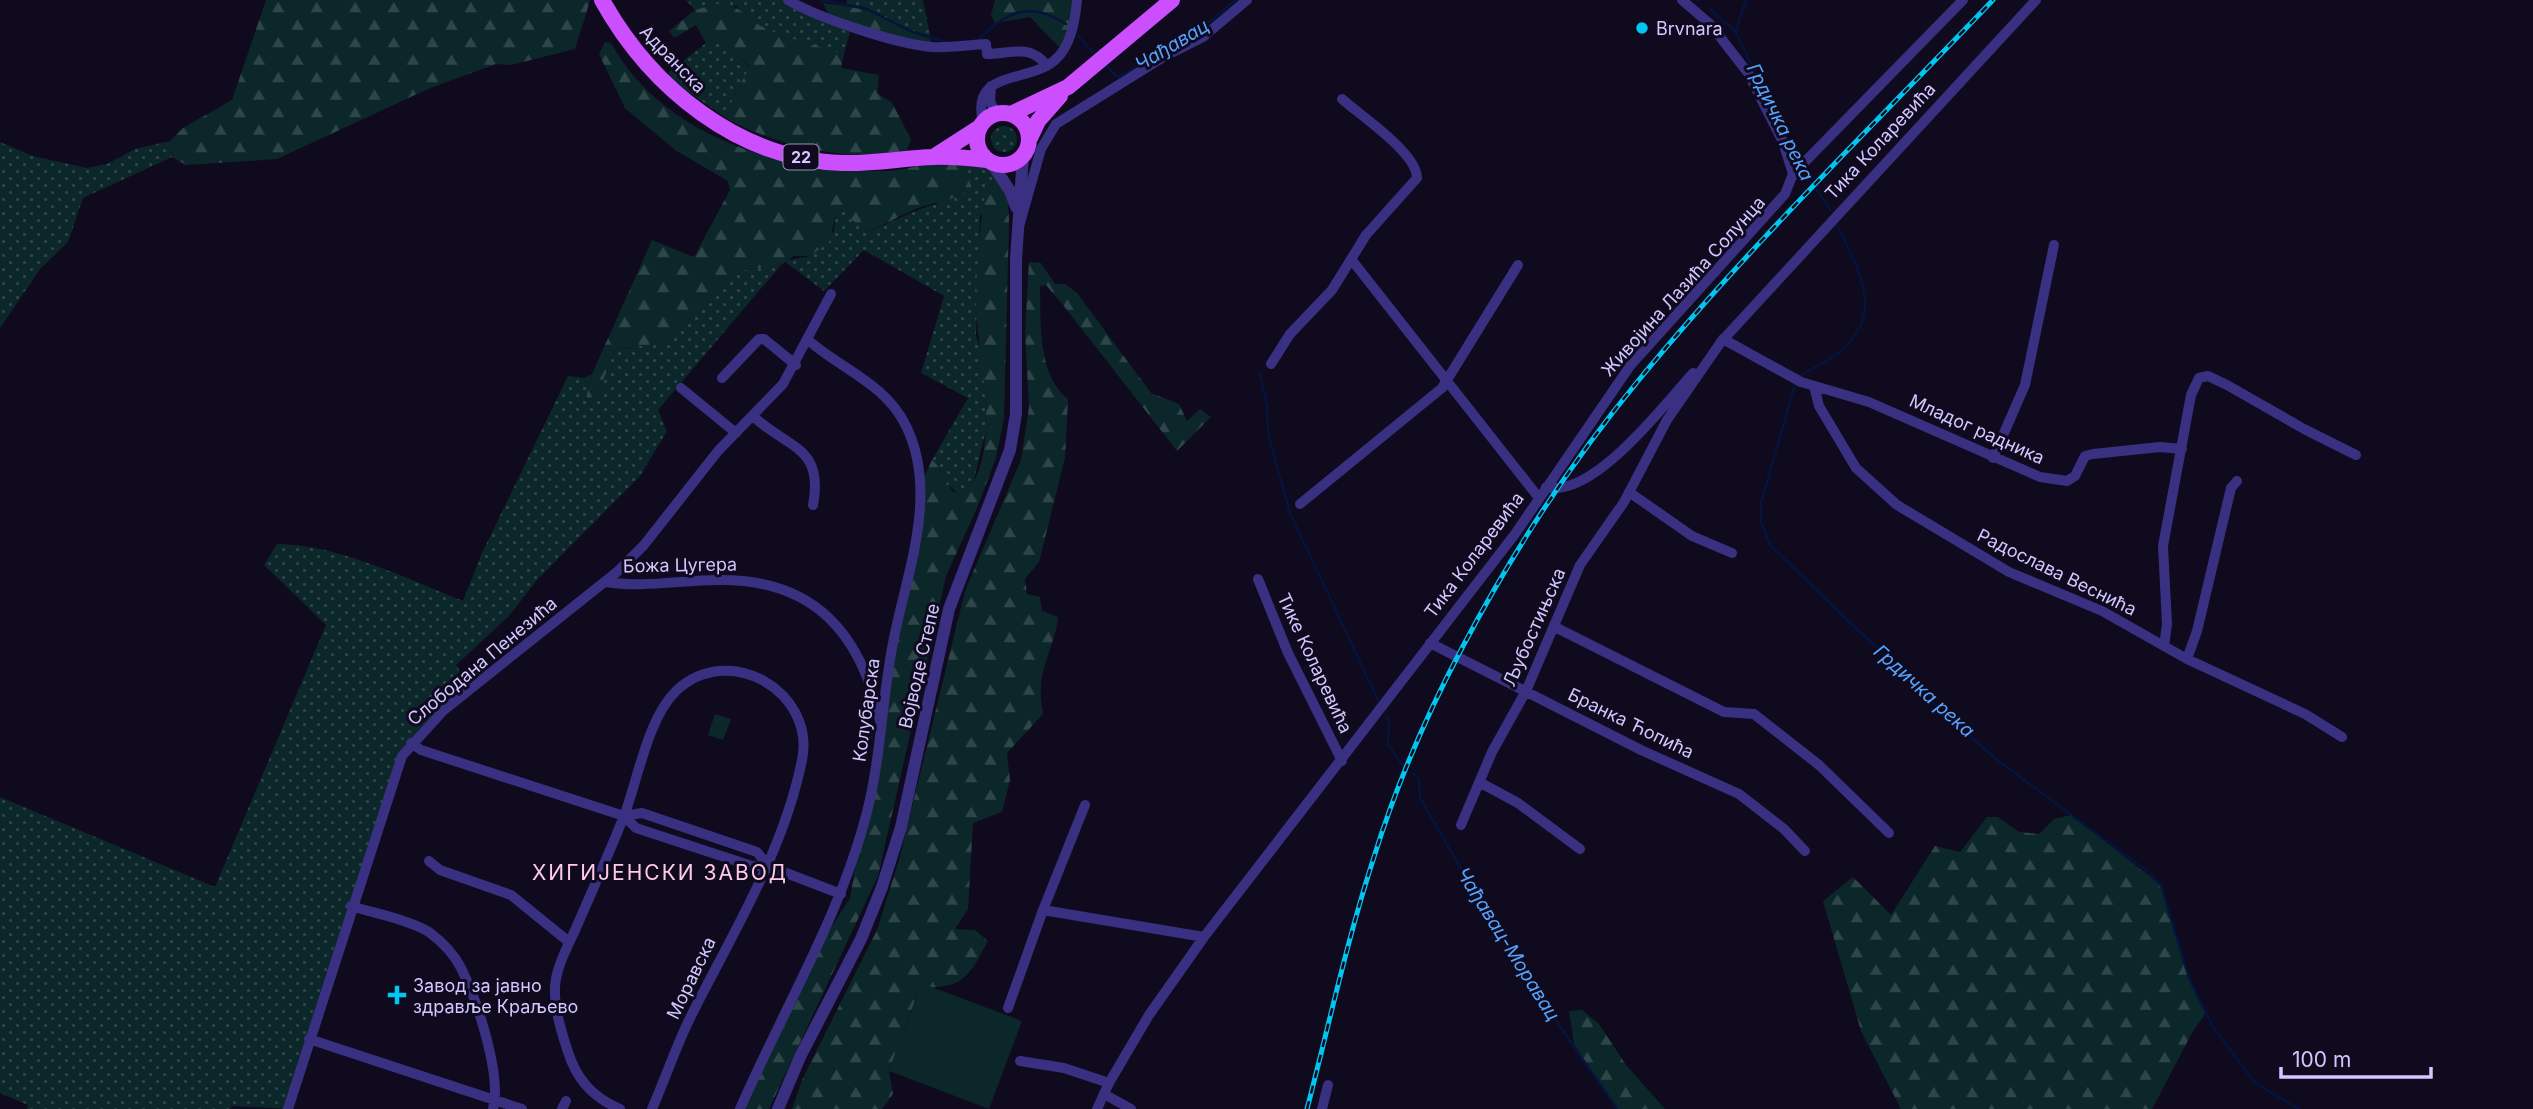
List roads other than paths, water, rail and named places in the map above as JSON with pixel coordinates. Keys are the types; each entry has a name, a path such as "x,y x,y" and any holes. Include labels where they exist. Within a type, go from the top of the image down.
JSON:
{"main road":[{"name":"Адранска","path":"602,0 630,44 673,91 709,119 745,139 784,153 840,163 886,163 933,157 989,161"},
{"name":"Адранска","path":"1026,148 1045,112 1068,87 1110,55 1172,0"},
{"name":"Адранска","path":"933,157 992,119 1068,87"},
{"path":"989,161 977,144 992,119 1026,126 1026,148"},
{"name":"22","path":"989,161 1011,164 1026,148"}],"street":[{"path":"788,0 806,10 908,43 949,48 986,44 987,54 1026,51 1040,56 1047,66"},
{"path":"992,119 982,97 991,86 1047,66 1063,51 1077,0"},
{"path":"1018,229 1042,145 1056,124 1165,56 1203,37 1247,0"},
{"path":"1682,0 1710,24 1748,73 1795,172 1963,0"},
{"name":"Тика Коларевића","path":"1097,1109 1106,1088 1149,1015 1204,937 1515,534 1546,487 1558,490 1572,486 1607,464 2036,0"},
{"path":"1271,364 1290,334 1332,290 1366,235 1416,183 1418,173 1399,149 1342,99"},
{"name":"Војводе Степе","path":"778,1109 800,1057 861,939 882,887 901,827 949,609 1007,460 1016,414 1018,214 1026,148"},
{"name":"Војводе Степе","path":"989,161 1010,191 1018,214"},
{"name":"Живојина Лазића Солунца","path":"1546,487 1630,366 1779,205 1795,172"},
{"path":"1993,458 2025,385 2054,245"},
{"path":"1351,259 1539,498"},
{"path":"1300,504 1407,419 1446,382 1518,265"},
{"name":"Слободана Пенезића","path":"288,1109 393,778 411,743 444,710 606,582 670,516 718,451 754,417 783,384 796,365 831,294"},
{"path":"722,378 759,339 796,365"},
{"name":"Младог радника","path":"1723,339 1814,386 1869,402 2040,477 2067,481 2075,476 2085,456 2093,454 2160,447 2182,449"},
{"name":"Љубостињска","path":"1461,825 1479,782 1526,691 1580,565 1629,492 1667,421 1723,339"},
{"name":"Колубарска","path":"740,1109 841,894 867,811 882,730 893,642 919,516 922,482 906,425 885,397 858,374 829,358 808,340"},
{"path":"2164,646 2167,624 2163,546 2194,384 2203,376 2227,385 2356,455"},
{"name":"Радослава Веснића","path":"1814,386 1815,398 1823,415 1856,468 1897,505 2009,572 2102,611 2187,659 2305,713 2342,737"},
{"path":"681,388 736,433"},
{"path":"754,417 808,458 817,478 813,505"},
{"path":"2187,659 2197,631 2231,488 2237,481"},
{"path":"1629,492 1692,536 1732,553"},
{"name":"Тике Коларевића","path":"1258,579 1288,653 1342,761"},
{"name":"Божа Цугера","path":"606,582 624,585 722,580 751,582 788,591 822,611 844,631 874,694 882,730"},
{"path":"1555,627 1724,712 1754,714 1819,765 1889,833"},
{"name":"Бранка Ћопића","path":"1430,643 1641,750 1739,794 1784,829 1805,851"},
{"name":"Моравска","path":"620,1109 591,1093 570,1062 559,1025 555,987 558,969 624,816 657,719 678,689 711,672 738,671 760,677 778,689 791,705 802,731 800,767 768,866 691,1015 653,1109"},
{"path":"411,743 421,750 624,816 642,813 757,852 768,866 841,894"},
{"path":"1479,782 1518,803 1580,849"},
{"path":"1008,1008 1085,805"},
{"path":"429,860 440,870 511,895 569,942"},
{"path":"351,906 426,930 450,952 461,968 480,1018 493,1073 494,1104"},
{"path":"1043,910 1204,937"},
{"path":"309,1039 494,1104 522,1109"},
{"path":"1020,1061 1064,1069 1106,1088 1131,1109"},
{"path":"1322,1109 1328,1084"}],"waterway":[{"name":"Чађавац","path":"821,0 867,9 910,31 945,42"},
{"name":"Чађавац","path":"1193,36 1236,0"},
{"path":"1736,30 1746,0"},
{"name":"Грдичка река","path":"1710,9 1735,31 1799,163"},
{"name":"Чађавац","path":"979,39 999,22 1019,12 1041,12 1066,24"},
{"name":"Чађавац","path":"1078,36 1097,57"},
{"name":"Чађавац","path":"1104,64 1118,77 1181,42"},
{"name":"Грдичка река","path":"1802,169 1830,209"},
{"name":"Грдичка река","path":"1800,376 1847,345 1858,330 1864,314 1865,298 1861,281 1837,225"},
{"name":"Чађавац-Моравац","path":"1259,371 1267,406 1268,434 1290,513 1378,700"},
{"name":"Грдичка река","path":"1796,381 1761,503 1761,522 1770,545 1945,714 1996,759 2147,871 2161,885 2189,978 2213,1027 2255,1083 2299,1109"},
{"name":"Чађавац-Моравац","path":"1386,716 1389,721 1388,744 1402,765"},
{"name":"Чађавац-Моравац","path":"1413,774 1419,779 1420,798 1515,961 1617,1109"}],"railway":[{"path":"1307,1109 1355,920 1392,804 1449,673 1522,544 1589,444 1680,331 1812,187 1993,0"}],"place":[{"name":"Brvnara","path":"1642,28"},
{"name":"Завод за јавно здравље Краљево","path":"397,995"}],"district":[{"name":"ХИГИЈЕНСКИ ЗАВОД","path":"660,872"}]}
